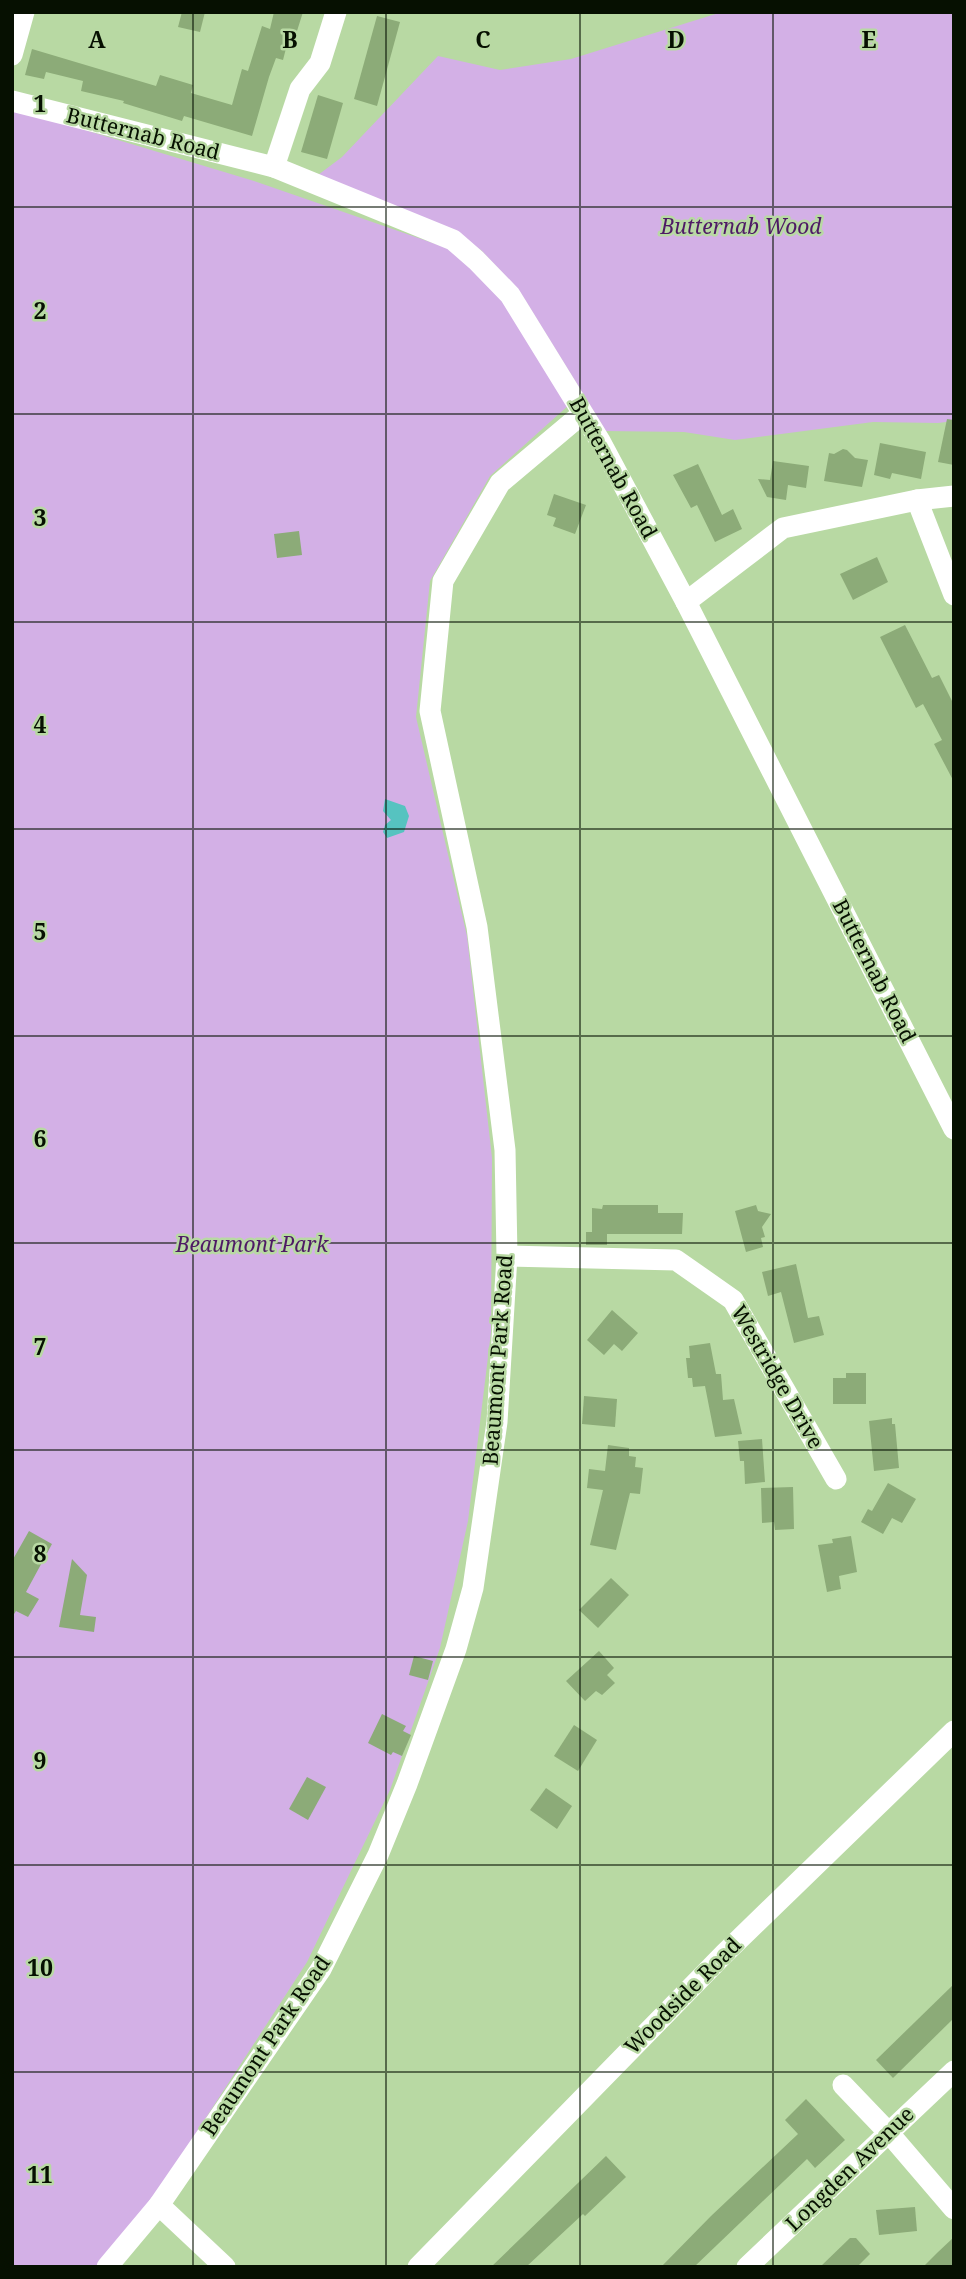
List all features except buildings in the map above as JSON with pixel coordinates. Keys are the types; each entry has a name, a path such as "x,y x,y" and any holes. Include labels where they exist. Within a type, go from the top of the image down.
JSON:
{"street":[{"path":"12,55 24,12"},
{"path":"274,167 300,89 320,63 336,12"},
{"name":"Butternab Road","path":"12,101 274,167 453,240 510,295 600,441 686,602 954,1129"},
{"name":"Beaumont Park Road","path":"107,2267 159,2205 321,1969 378,1856 456,1650 473,1588 497,1422 507,1256 505,1150 477,927 430,711 443,581 500,483 582,414"},
{"path":"686,602 783,528 917,500 954,496"},
{"path":"917,500 954,595"},
{"name":"Westridge Drive","path":"507,1256 676,1260 733,1300 836,1479"},
{"name":"Woodside Road","path":"418,2267 724,1954 954,1731"},
{"name":"Longden Avenue","path":"747,2267 954,2071"},
{"path":"842,2085 888,2132 954,2209"},
{"path":"159,2205 225,2267"}],"green space":[{"name":"Butternab Wood","path":"722,12 954,12 954,421 873,422 735,440 684,432 606,431 520,292 481,250 410,215 314,178 342,157 438,56 500,70 571,59"},
{"name":"Beaumont Park","path":"12,108 254,181 456,251 507,303 570,404 490,476 430,581 416,717 467,936 492,1158 491,1332 468,1521 440,1648 390,1790 307,1962 137,2224 99,2267 12,2267"}],"water":[{"path":"385,799 405,806 409,816 404,832 387,838 383,832 385,825 391,820 383,811"}]}
